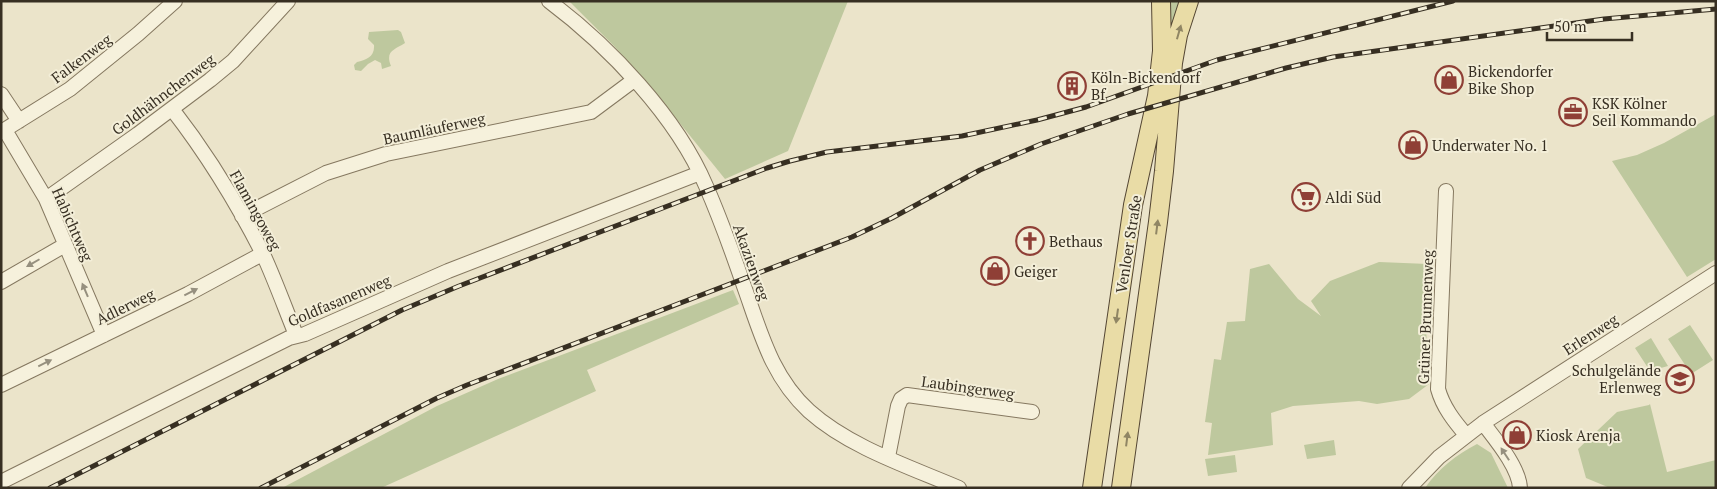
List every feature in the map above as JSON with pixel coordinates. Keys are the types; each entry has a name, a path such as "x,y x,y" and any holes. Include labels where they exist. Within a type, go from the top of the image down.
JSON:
{"main road":[{"name":"Venloer Straße","path":"1092,488 1133,205 1157,96 1162,50 1161,1"},
{"name":"Venloer Straße","path":"1121,488 1159,213 1173,63 1178,35 1189,1"}],"street":[{"name":"Falkenweg","path":"3,131 70,88 138,34 175,1"},
{"name":"Goldhähnchenweg","path":"46,199 172,109 233,62 288,1"},
{"name":"Akazienweg","path":"549,1 590,34 615,58 680,137 706,185 767,352 779,375 792,393 808,410 830,428 848,439 959,488"},
{"name":"Baumläuferweg","path":"242,216 326,173 386,154 591,112 634,80"},
{"path":"1,94 19,121"},
{"name":"Flamingoweg","path":"172,109 206,154 242,216 262,254 296,335"},
{"name":"Habichtweg","path":"3,131 46,199 104,335"},
{"name":"Goldfasanenweg","path":"1,482 296,335 305,334 448,271 700,173"},
{"name":"Grüner Brunnenweg","path":"1446,191 1438,388 1448,413 1466,436"},
{"path":"1,282 65,245"},
{"name":"Adlerweg","path":"1,384 104,335 262,254"},
{"name":"Erlenweg","path":"1483,423 1716,274"},
{"name":"Laubingerweg","path":"888,457 898,406 901,399 907,395 1032,412"},
{"path":"1410,488 1439,457 1483,423 1510,462 1520,482 1520,488"}],"green space":[{"path":"569,1 848,1 788,151 725,179 657,95 614,46"},
{"path":"1168,1 1184,1 1170,47"},
{"path":"398,30 401,32 405,43 394,49 390,54 389,61 391,66 382,69 381,63 375,60 361,71 355,70 354,65 357,62 367,59 373,52 374,45 368,39 369,32"},
{"path":"1716,114 1716,259 1687,277 1612,161 1637,155 1664,143"},
{"path":"1379,262 1428,264 1426,328 1429,384 1409,399 1377,404 1359,401 1293,406 1271,413 1273,445 1208,455 1212,423 1205,422 1214,359 1221,360 1227,322 1245,321 1250,269 1269,264 1298,299 1321,316 1311,301 1330,281"},
{"path":"733,290 739,304 587,370 596,391 381,488 282,488 437,406 498,379"},
{"path":"1690,325 1713,360 1691,374 1668,339"},
{"path":"1651,338 1668,366 1650,371 1635,348"},
{"path":"1650,404 1667,472 1716,460 1716,488 1610,488 1586,478 1578,449 1617,412"},
{"path":"1334,440 1336,455 1307,459 1304,445"},
{"path":"1477,444 1491,453 1508,488 1425,488 1448,463"},
{"path":"1235,455 1237,472 1208,476 1205,459"}],"railway":[{"path":"50,488 402,310 459,286 767,168 827,152 962,136 1037,120 1086,107 1217,60 1453,1"},
{"path":"261,488 437,398 467,385 852,237 892,218 980,170 1041,144 1128,114 1286,68 1333,57 1604,19 1716,9"}],"place":[{"name":"Bickendorfer Bike Shop","path":"1449,80"},
{"name":"Köln-Bickendorf Bf","path":"1072,86"},
{"name":"KSK Kölner Seil Kommando","path":"1573,112"},
{"name":"Underwater No. 1","path":"1413,145"},
{"name":"Aldi Süd","path":"1306,197"},
{"name":"Bethaus","path":"1030,241"},
{"name":"Geiger","path":"995,271"},
{"name":"Schulgelände Erlenweg","path":"1680,379"},
{"name":"Kiosk Arenja","path":"1517,435"}]}
